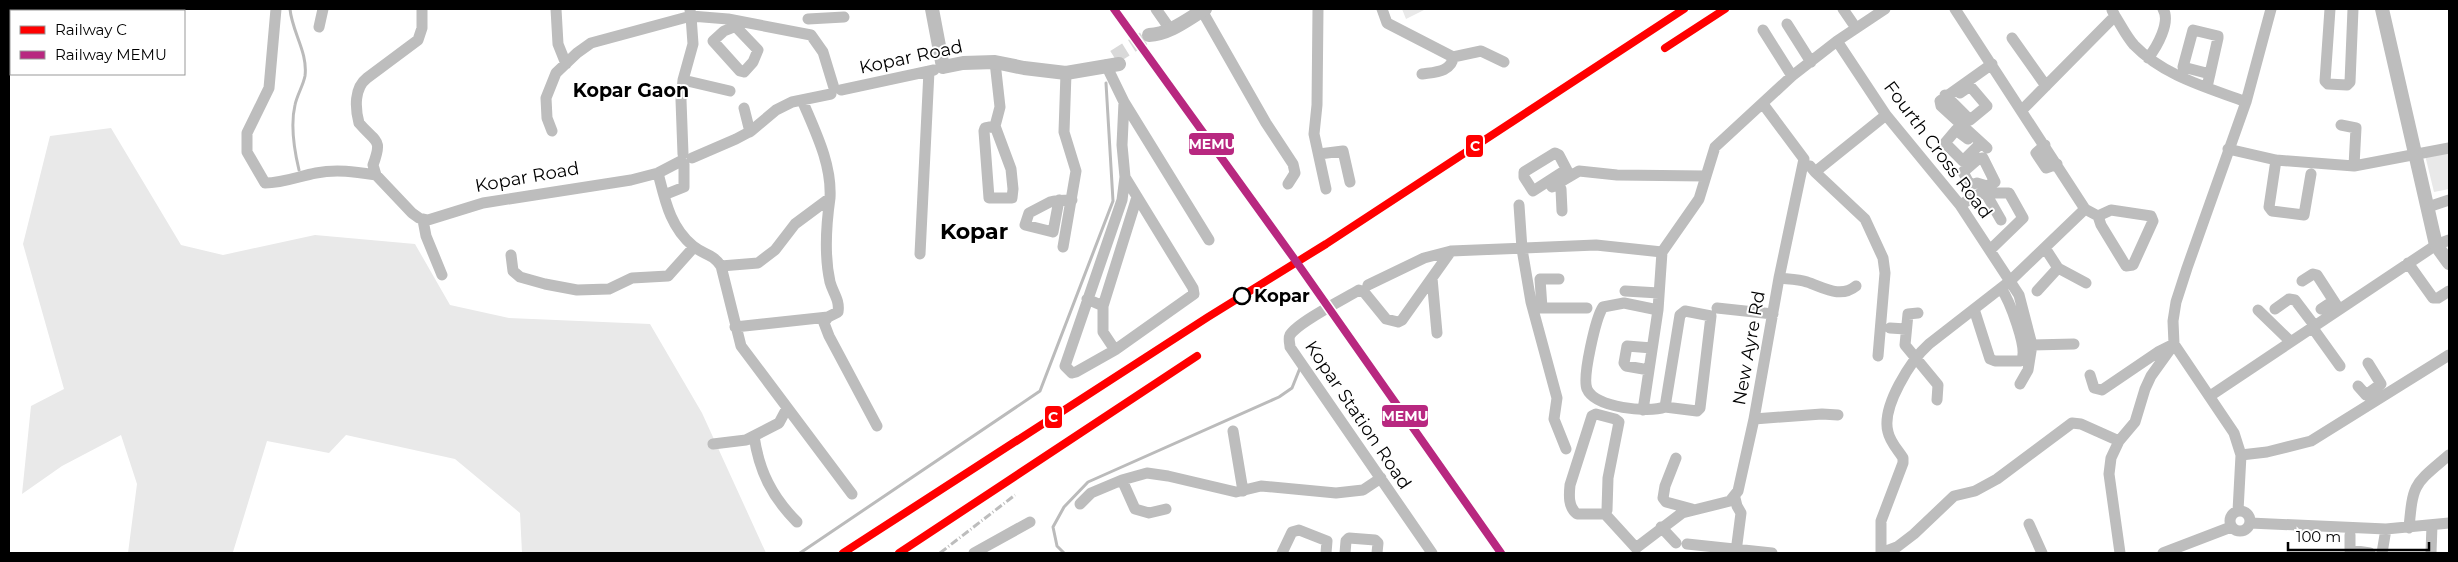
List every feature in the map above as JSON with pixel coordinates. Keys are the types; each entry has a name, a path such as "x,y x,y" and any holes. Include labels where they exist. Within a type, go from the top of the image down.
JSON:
{"street":[{"path":"276,9 269,88 247,133 247,152 261,179 266,183 274,183 318,172 338,170 376,176"},
{"path":"319,27 323,9"},
{"path":"422,9 422,28 418,40 361,82 358,90 359,123 379,144 379,152 373,164 376,176 412,213 424,220 426,236 442,275"},
{"path":"556,9 558,44 566,64"},
{"path":"932,9 944,67"},
{"path":"1156,9 1157,35 1199,10 1293,164 1294,173 1288,184"},
{"path":"1318,9 1318,105 1314,134 1326,188"},
{"path":"1382,9 1387,23 1453,57 1481,51 1504,62"},
{"path":"1843,9 1856,28"},
{"path":"1643,410 1658,310 1662,252 1699,199 1712,152 1719,142 1792,76 1884,9"},
{"path":"1955,9 2085,209 2098,216 2101,225 2126,266 2133,265 2154,221 2151,216 2111,210 2098,216"},
{"path":"2148,58 2160,39 2166,17 2164,9"},
{"path":"2238,511 2241,455 2234,433 2174,344 2173,321 2176,302 2246,102 2271,9"},
{"path":"2330,9 2325,82 2328,84 2347,85 2350,82 2353,9"},
{"path":"2382,9 2428,208 2443,243 2449,263"},
{"path":"664,195 684,187 685,159 681,100 683,80 693,44 691,12"},
{"path":"552,131 547,118 546,98 556,73 591,43 691,12 728,14 748,23 811,35"},
{"path":"2022,110 2113,12 2132,43 2160,67 2246,102"},
{"path":"835,91 823,52 811,35 806,14 844,17"},
{"path":"746,36 748,23"},
{"path":"1787,24 1811,62"},
{"path":"1763,30 1792,76"},
{"path":"2012,38 2046,86"},
{"name":"Fourth Cross Road","path":"1837,42 1886,114 1960,205 1990,250 2006,284"},
{"path":"1422,74 1447,69 1453,63 1453,57"},
{"path":"995,62 1000,107 995,126 1011,169 1012,198 989,198 984,131 995,126"},
{"name":"Kopar Road","path":"424,220 438,219 483,203 631,180 658,173 685,159 750,132 776,110 802,100 835,91 963,63 995,62 1066,73 1089,71 1113,62"},
{"path":"1113,62 1124,102 1209,240"},
{"path":"1982,146 1941,106 1940,101 1948,98 1992,64"},
{"path":"920,254 929,71"},
{"path":"1063,247 1076,171 1064,132 1066,73"},
{"path":"2207,87 2210,74"},
{"path":"683,80 730,91"},
{"path":"735,327 828,317 838,312 837,296 830,284 827,257 826,222 830,198 830,175 820,141 802,100"},
{"path":"1124,102 1122,145 1125,177 1122,200 1065,366 1072,373 1115,350 1194,294 1193,288 1125,177"},
{"path":"1763,104 1815,172 1865,219 1883,258 1885,273 1878,356"},
{"path":"744,108 750,132"},
{"path":"1815,172 1886,114"},
{"path":"2341,125 2356,129 2354,166"},
{"path":"2228,149 2276,160 2354,166 2449,148"},
{"path":"1318,154 1343,151 1350,182"},
{"name":"New Ayre Rd","path":"1735,498 1754,419 1779,278 1804,159"},
{"path":"2276,160 2269,207 2272,211 2304,215 2311,174"},
{"path":"1531,198 1557,184 1568,173 1580,171 1617,175 1705,176"},
{"path":"658,173 672,220 680,233 694,247 714,257 721,266 741,346 852,494"},
{"path":"1947,189 1966,179"},
{"path":"1557,184 1561,189 1562,211"},
{"path":"1960,205 1975,195 1985,192 2008,192 2023,218 1990,250"},
{"path":"1985,192 2000,220"},
{"path":"1115,350 1104,332 1103,306 1137,196"},
{"path":"721,266 758,263 775,250 795,224 830,198"},
{"path":"1058,200 1054,229 1050,233 1025,224 1029,213 1050,202 1058,200 1072,200"},
{"path":"2428,208 2449,200"},
{"path":"1519,205 1522,249 1558,398 1554,419 1566,449"},
{"path":"2085,209 2006,284 1915,358 1891,402 1887,430 1903,458 1903,463 1881,521 1881,553 1897,547 1914,534 1954,496 1975,491 1997,479 2072,422 2081,424 2119,441"},
{"path":"1054,229 1066,231"},
{"path":"2210,396 2313,326 2336,305 2443,243"},
{"path":"1368,285 1424,258 1451,251 1596,245 1662,252"},
{"path":"511,255 513,271 520,277 562,289 604,289 632,278 668,276 694,247"},
{"path":"2044,248 2058,268 2086,283"},
{"path":"1437,333 1432,277 1451,251"},
{"path":"2408,263 2433,298 2438,298 2449,290"},
{"path":"2037,291 2058,268"},
{"path":"2302,281 2315,274 2336,305"},
{"name":"Kopar Station Road","path":"1432,277 1406,316 1398,322 1386,320 1364,292 1357,291 1308,320 1291,335 1290,347 1432,553"},
{"path":"1779,278 1807,282 1821,289 1837,292 1849,292 1856,286"},
{"path":"1537,308 1540,279 1560,279"},
{"path":"1974,309 1990,359 1995,362 2023,359 2018,328 2006,284"},
{"path":"2006,284 2020,296 2032,345 2028,370 2020,384"},
{"path":"1625,291 1659,293"},
{"path":"1087,299 1103,306"},
{"path":"2275,309 2289,299 2296,300 2340,366"},
{"path":"1658,310 1624,303 1603,307 1596,323 1585,382 1591,395 1607,403 1650,411 1665,407 1697,411 1700,408 1711,316 1685,311 1680,315 1665,407"},
{"path":"2321,309 2336,305"},
{"path":"1537,308 1587,308"},
{"path":"1717,308 1774,314"},
{"path":"2258,310 2290,341"},
{"path":"1918,313 1908,312 1906,329 1908,346 1915,358 1938,385 1937,400"},
{"path":"828,317 824,323 829,336 877,426"},
{"path":"1890,328 1906,329"},
{"path":"2032,345 2074,344"},
{"path":"2090,375 2094,388 2102,390 2158,352 2174,344"},
{"path":"2120,553 2109,474 2111,458 2119,441 2135,422 2148,383 2162,358 2174,344"},
{"path":"1649,370 1626,366 1624,363 1627,346 1652,348"},
{"path":"2241,455 2267,452 2311,441 2378,394 2449,355"},
{"path":"2368,363 2382,382 2378,394"},
{"path":"2358,386 2365,395 2378,394"},
{"path":"713,444 746,440 779,423 787,408"},
{"path":"1605,514 1577,514 1573,511 1569,497 1570,485 1589,425 1592,416 1596,414 1615,419 1618,422 1608,478 1605,514 1636,548 1671,520 1692,509 1722,504 1735,498 1741,513 1742,549"},
{"path":"1754,419 1822,414 1838,415"},
{"path":"1233,431 1243,490"},
{"path":"754,436 757,456 769,488 784,510 796,522"},
{"path":"2409,528 2411,497 2417,483 2449,455"},
{"path":"1676,458 1664,486 1663,498 1666,502 1692,509"},
{"path":"1080,504 1092,493 1122,480 1147,473 1236,492 1261,486 1336,493 1363,490 1381,478"},
{"path":"1122,480 1133,508 1149,513 1166,509"},
{"path":"2238,511 2247,514 2250,523"},
{"path":"2231,527 2230,517 2238,511"},
{"path":"974,553 1030,522"},
{"path":"2170,552 2231,527 2240,531 2246,529 2250,523"},
{"path":"2250,523 2386,529 2449,523"},
{"path":"2029,524 2042,553"},
{"path":"2431,553 2432,525"},
{"path":"1661,528 1681,544 1772,553"},
{"path":"2382,553 2386,529"},
{"path":"1282,553 1292,532 1300,530 1327,541 1326,553"},
{"path":"2350,535 2350,550 2370,553"},
{"path":"1345,553 1346,541 1349,538 1375,540 1378,544 1377,553"}],"shaded area":[{"path":"1402,9 1426,9 1406,19"},
{"path":"111,128 181,245 223,255 315,235 415,244 450,305 509,318 650,324 702,413 766,553 522,553 520,513 455,459 346,435 329,453 267,441 233,552 248,553 128,553 137,484 121,435 62,466 22,494 31,406 64,389 23,244 50,136"},
{"path":"2449,150 2449,189 2434,192 2425,155"}],"waterway":[{"path":"290,9 305,67 305,76 296,101 293,121 294,146 299,170"},
{"path":"800,553 1040,391 1113,201 1106,83"},
{"path":"1064,553 1057,546 1053,527 1064,507 1088,482 1279,397 1292,388 1300,368"}],"tunnel":[{"path":"1114,57 1149,35"}],"railway":[{"path":"940,553 1015,495"}],"rail line":[{"name":"MEMU","path":"1114,9 1293,257 1501,553"},
{"name":"C","path":"843,553 1208,317 1326,244 1684,9"},
{"name":"C","path":"1665,48 1725,9"},
{"name":"C","path":"899,553 1197,356"}],"place":[{"name":"Kopar","path":"1242,296"}],"district":[{"name":"Kopar Gaon","path":"631,90"},
{"name":"Kopar","path":"974,231"}]}
